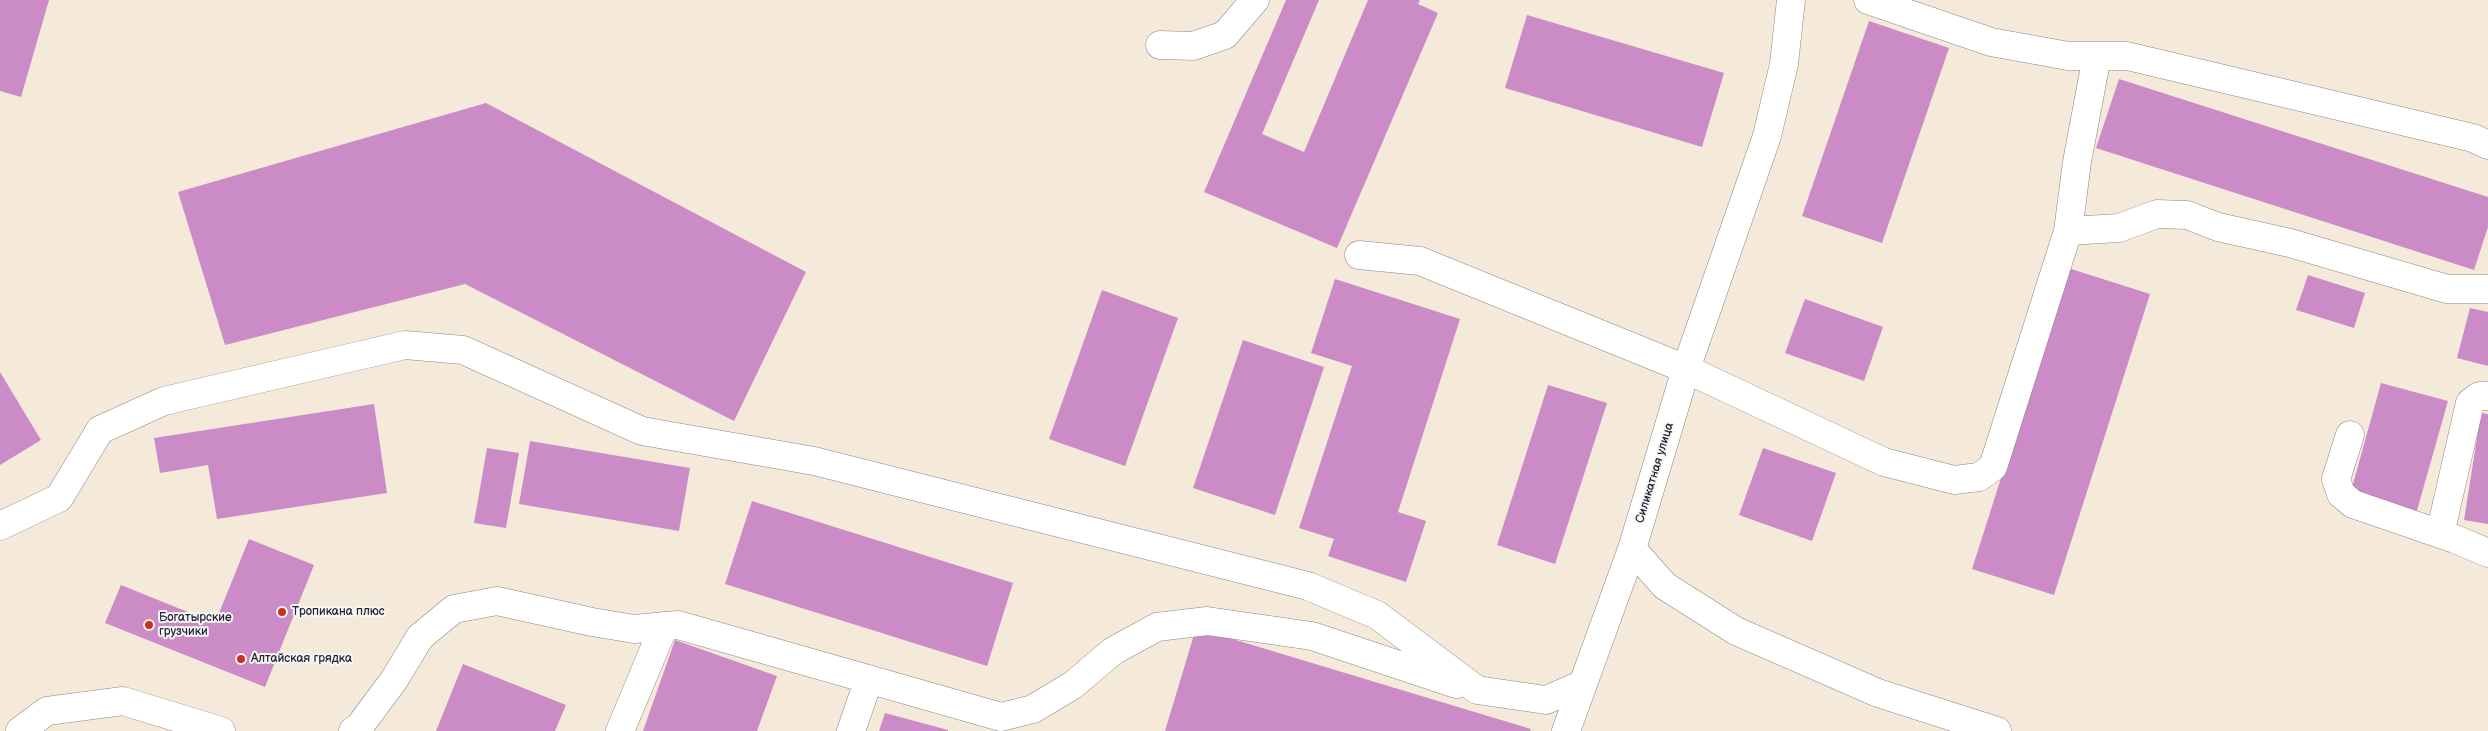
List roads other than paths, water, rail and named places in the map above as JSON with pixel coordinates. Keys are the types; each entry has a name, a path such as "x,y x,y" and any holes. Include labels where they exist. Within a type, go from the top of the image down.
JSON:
{"street":[{"path":"1160,45 1194,46 1225,35 1255,0"},
{"name":"Силикатная улица","path":"1566,731 1632,549 1686,369 1767,136 1784,64 1791,0"},
{"path":"1868,0 1991,42 2068,56 2127,56 2473,138 2488,145"},
{"path":"1358,255 1420,261 1686,369 1884,462 1954,480 1979,477 1993,467 2068,231 2077,162 2097,56"},
{"path":"2068,231 2119,228 2157,214 2187,216 2218,227 2290,243 2447,289 2488,289"},
{"path":"0,526 60,498 100,430 164,401 405,345 463,350 642,430 814,461 1308,586 1377,615 1477,690"},
{"path":"2440,534 2464,420 2470,403 2479,396 2488,396"},
{"path":"2350,435 2336,479 2340,494 2353,504 2488,553"},
{"path":"1632,549 1665,586 1736,631 1878,692 1997,731"},
{"path":"353,731 394,680 420,637 454,610 497,601 592,622 634,629 678,625 1015,722 1072,685 1113,651 1157,627 1207,621 1312,636 1477,690 1546,700 1584,684"},
{"path":"620,731 664,626"},
{"path":"851,731 869,679"},
{"path":"20,731 47,711 123,701 221,731"},
{"path":"374,706 384,731"}],"place":[{"name":"Тропикана плюс","path":"282,612"},
{"name":"Богатырские грузчики","path":"149,625"},
{"name":"Алтайская грядка","path":"241,659"}]}
